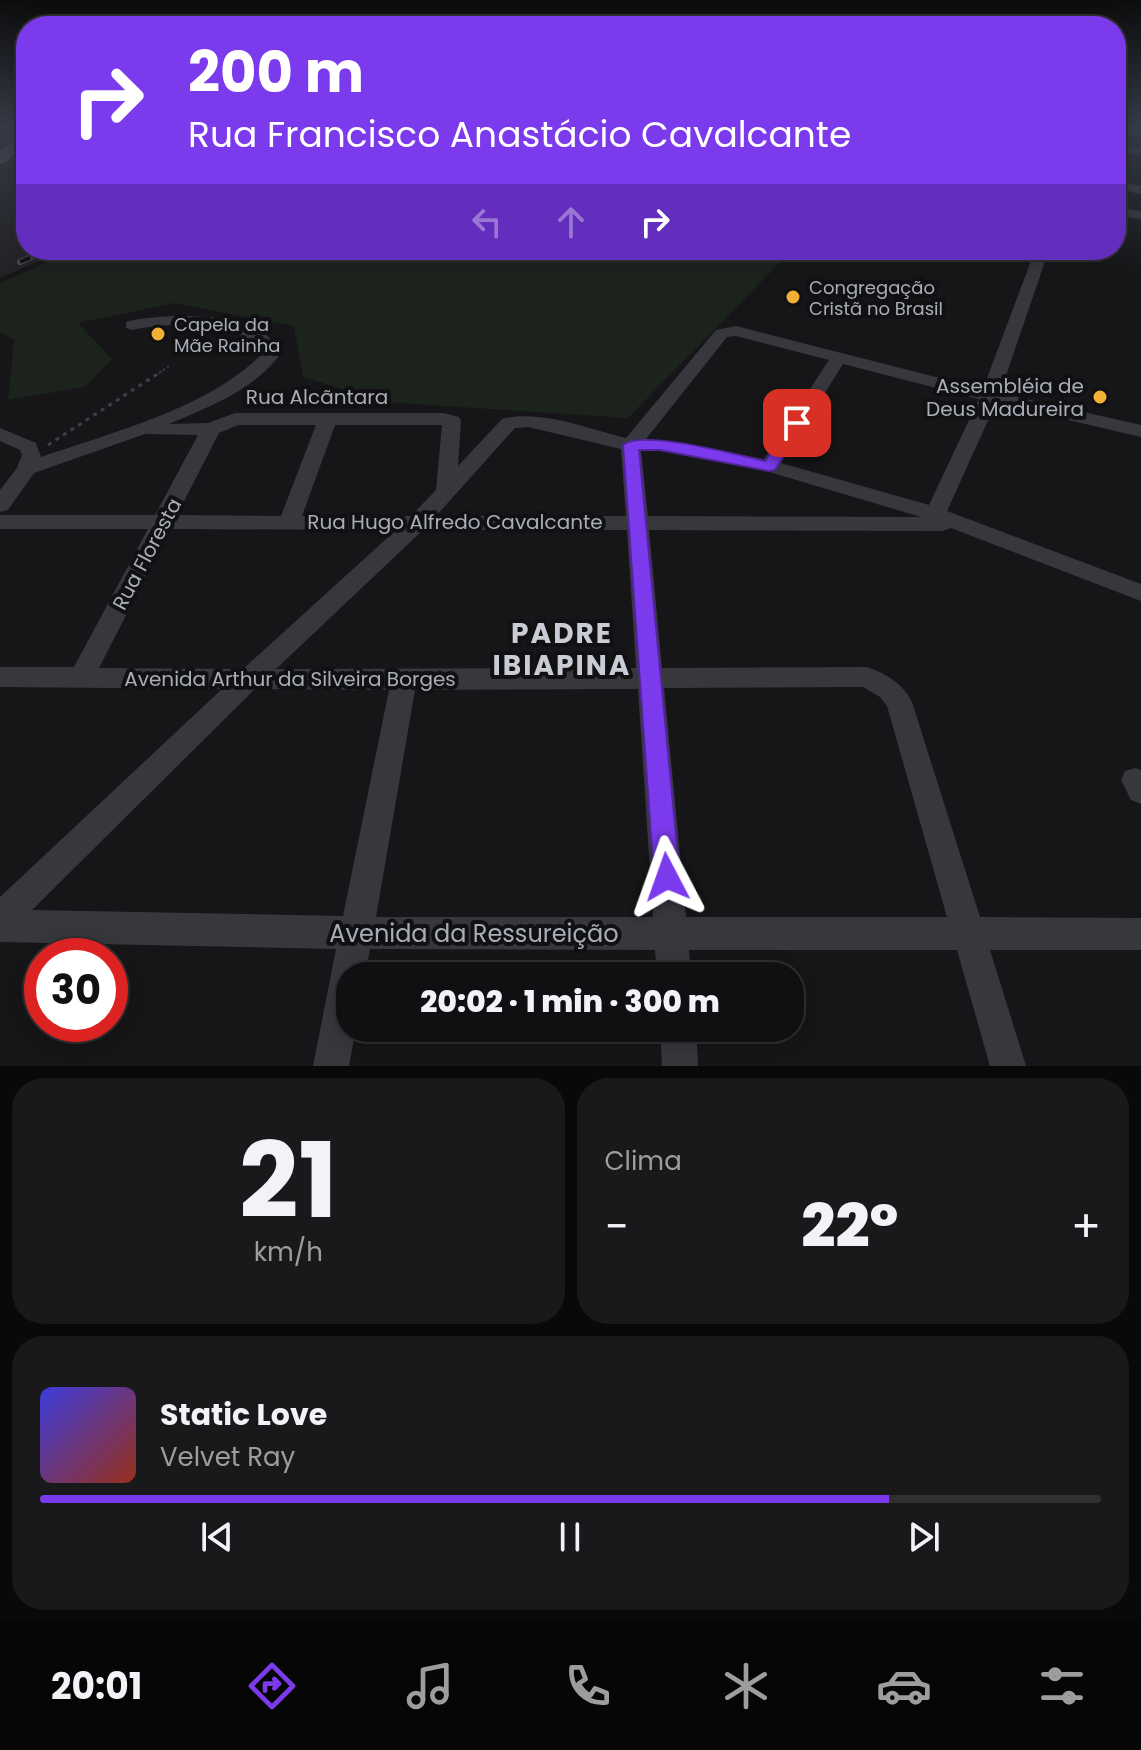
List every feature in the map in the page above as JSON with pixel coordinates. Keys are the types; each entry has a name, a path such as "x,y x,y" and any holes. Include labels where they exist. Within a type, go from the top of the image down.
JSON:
{"street":[{"path":"935,514 989,396 1038,260"},
{"path":"0,505 30,462 135,430 209,399 251,374 270,356 269,348 256,336 223,325 156,321 132,325"},
{"path":"673,962 631,445 722,333 743,332 989,396 1141,431"},
{"path":"769,466 839,357"},
{"path":"289,522 328,418"},
{"name":"Rua Alcãntara","path":"135,430 211,429 235,419 452,421 446,492"},
{"path":"0,919 251,677 418,522 509,423 528,421 631,445 660,445 769,466 935,514 1141,593"},
{"name":"Rua Floresta","path":"81,678 211,429"},
{"path":"0,434 29,447 30,462"},
{"name":"Rua Hugo Alfredo Cavalcante","path":"0,522 957,523"},
{"name":"Avenida Arthur da Silveira Borges","path":"0,677 404,680 867,677 889,690 899,702 968,936"},
{"path":"331,1066 404,680"},
{"name":"Avenida da Ressureição","path":"0,926 357,933 1141,934"},
{"path":"968,936 1008,1066"},
{"path":"679,1042 680,1066"}],"path":[{"path":"30,462 169,366"}],"shaded area":[{"path":"0,176 16,176 16,260 42,260 0,278"},
{"path":"53,260 782,260 628,418 384,402 303,377 294,326 175,303 78,323 112,359 85,387 8,400 14,340 0,332 0,283"}],"railway":[{"path":"20,262 25,260"}],"place":[{"name":"Congregação Cristã no Brasil","path":"793,297"},
{"name":"Capela da Mãe Rainha","path":"158,334"},
{"name":"Assembléia de Deus Madureira","path":"1100,397"}],"district":[{"name":"PADRE IBIAPINA","path":"562,649"}],"route":[{"path":"667,877 631,445 660,445 769,466 797,423"}]}
